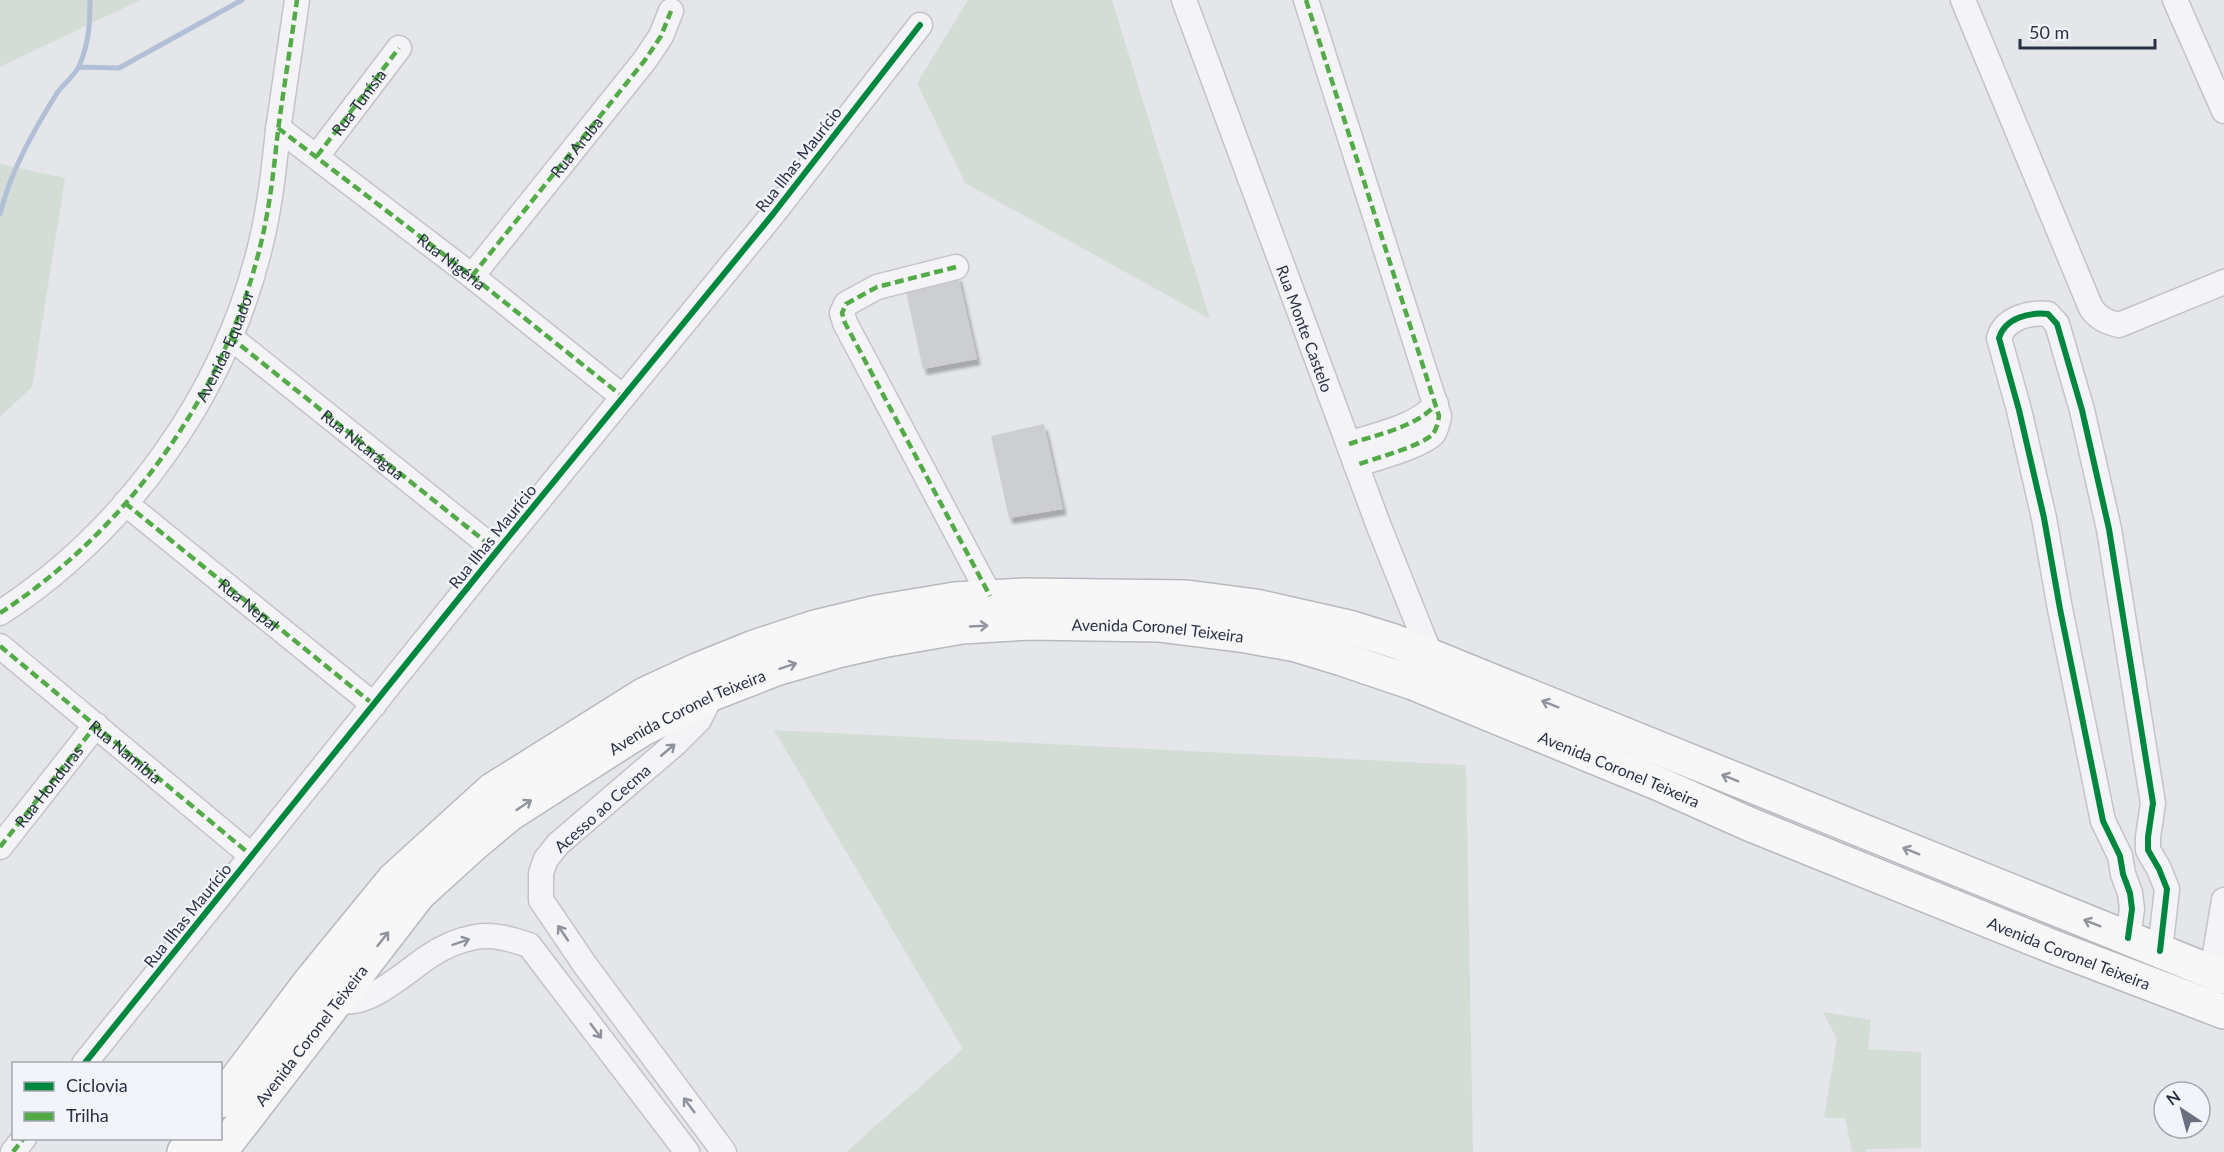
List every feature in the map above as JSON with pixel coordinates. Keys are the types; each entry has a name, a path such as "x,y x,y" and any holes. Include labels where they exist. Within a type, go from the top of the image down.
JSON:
{"highway":[{"name":"Avenida Coronel Teixeira","path":"220,1152 394,879 492,790 645,694 698,670 754,647 815,627 877,612 955,599 1024,595 1187,597 1256,606 1394,640 2218,975"},
{"name":"Avenida Coronel Teixeira","path":"222,1099 322,992 466,850 510,814 641,730 712,694 776,669 838,651 962,627 1030,623 1158,625 1246,636 1296,645 1413,683 1760,828 2056,948 2224,1012"}],"street":[{"name":"Avenida Equador","path":"0,613 88,543 125,503 153,470 180,432 208,383 230,337 248,289 261,242 272,187 297,0"},
{"name":"Rua Monte Castelo","path":"1184,0 1352,454 1430,654"},
{"path":"1306,0 1439,416 1438,425 1432,434 1422,441 1352,454"},
{"path":"1963,0 2091,308 2096,314 2103,320 2119,325 2224,282"},
{"path":"2175,0 2224,111"},
{"name":"Rua Aruba","path":"472,276 645,60 661,36 671,11"},
{"name":"Rua Ilhas Maurício","path":"86,1062 497,551 773,214 920,25"},
{"name":"Rua Tunísia","path":"317,156 399,48"},
{"name":"Rua Nigéria","path":"279,128 472,276 623,397"},
{"path":"956,267 878,287 846,304 842,313 845,323 990,596"},
{"path":"2128,938 2132,909 2130,893 2122,874 2120,856 2103,821 2044,518 2019,410 1999,338 2009,322 2036,312 2048,314 2057,324 2082,410 2109,529 2153,803 2148,850 2167,889 2160,951"},
{"name":"Rua Nicarágua","path":"230,337 497,551"},
{"name":"Rua Nepal","path":"125,503 374,705"},
{"name":"Rua Namíbia","path":"0,646 252,856"},
{"name":"Acesso ao Cecma","path":"712,694 699,720 676,743 558,844 546,859 541,873 541,900 585,965 724,1152"},
{"name":"Rua Honduras","path":"0,847 96,725"},
{"path":"2218,975 2224,900"},
{"path":"322,992 363,1001 408,973 428,957 453,944 474,937 500,936 529,945 687,1152"},
{"path":"561,985 585,965"},
{"path":"13,1152 22,1140"}],"shaded area":[{"path":"0,0 140,0 0,67"},
{"path":"968,0 1112,0 1210,319 965,183 917,83"},
{"path":"0,164 65,178 32,387 0,417"},
{"path":"774,730 1466,765 1473,1152 846,1152 963,1049"},
{"path":"1823,1012 1871,1020 1868,1049 1921,1052 1921,1148 1866,1149 1866,1152 1852,1152 1845,1118 1824,1118 1837,1039"}],"building":[{"path":"958,275 977,359 923,369 905,287"},
{"path":"1044,424 1063,509 1009,518 991,436"}],"waterway":[{"path":"0,214 10,182 32,136 57,93 76,72 80,64 88,32 90,0"},
{"path":"79,67 119,68 242,0"}],"marked path":[{"path":"0,613 47,579 90,541 130,499 165,453 197,404 223,352 245,298 264,229 297,0"},
{"path":"1306,0 1439,416 1433,434 1427,439 1408,448 1356,465"},
{"path":"472,276 645,60 661,36 671,11"},
{"path":"317,156 399,48"},
{"path":"278,128 472,276 623,397"},
{"path":"956,267 877,287 846,304 842,313 845,323 990,596"},
{"path":"230,337 497,551"},
{"path":"1349,444 1418,419 1436,404"},
{"path":"125,503 374,705"},
{"path":"0,646 252,856"},
{"path":"0,847 96,725"},
{"path":"13,1152 22,1140"}],"cycle path":[{"path":"86,1062 497,551 773,214 920,25"},
{"path":"2128,938 2132,909 2130,893 2123,874 2120,856 2103,821 2044,518 2019,410 1999,338 2002,331 2012,321 2026,315 2048,314 2057,324 2082,410 2109,529 2153,803 2148,850 2167,889 2160,951"}]}
